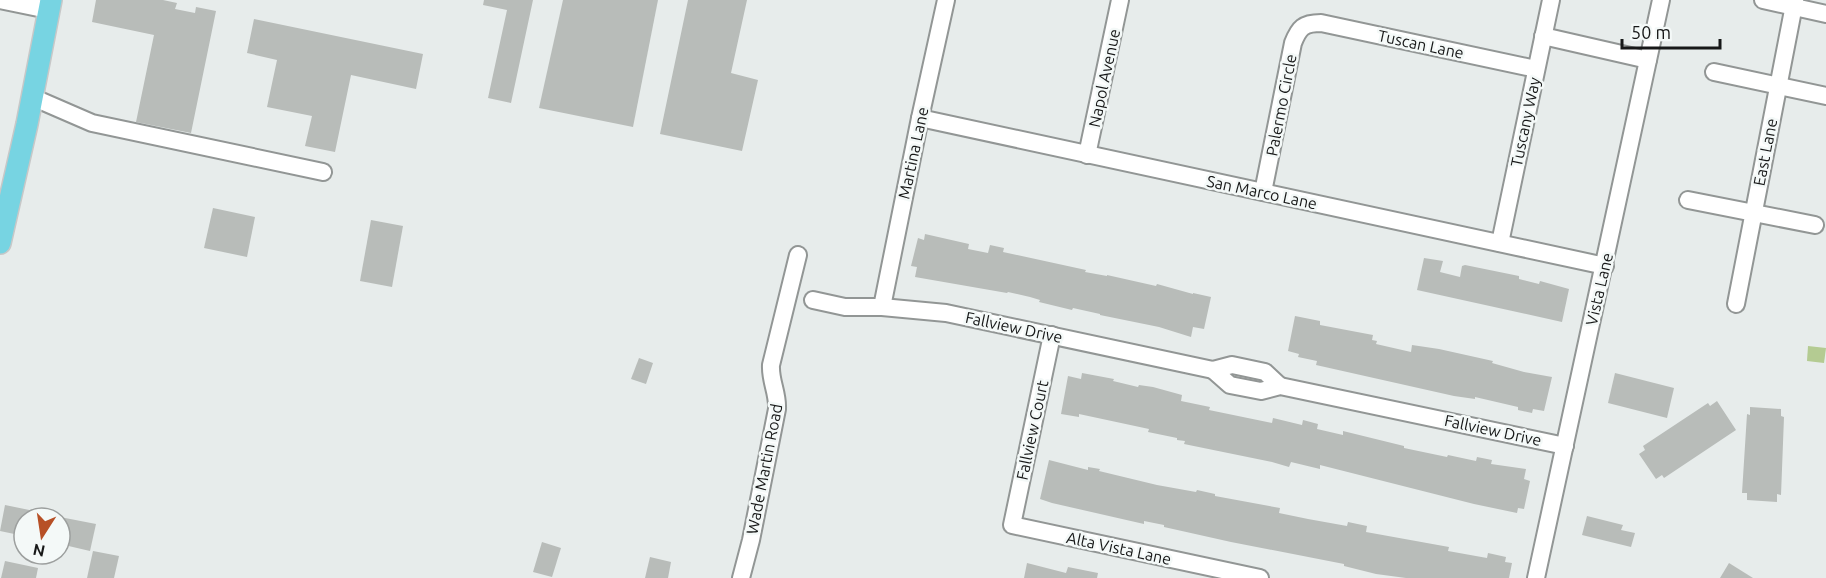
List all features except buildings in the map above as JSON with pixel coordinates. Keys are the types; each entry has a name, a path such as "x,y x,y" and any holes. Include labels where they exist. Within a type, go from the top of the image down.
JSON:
{"main road":[{"path":"0,243 50,5"}],"street":[{"path":"0,0 50,5"},
{"name":"Martina Lane","path":"882,308 946,0"},
{"name":"Napol Avenue","path":"1087,155 1120,0"},
{"name":"Tuscany Way","path":"1500,243 1551,0"},
{"name":"Vista Lane","path":"1536,578 1661,0"},
{"path":"1762,0 1795,3 1826,14"},
{"name":"East Lane","path":"1736,304 1795,3"},
{"name":"Tuscan Lane","path":"1306,23 1320,23 1536,69"},
{"name":"Palermo Circle","path":"1263,192 1293,43 1299,29 1306,23"},
{"path":"1543,36 1648,60"},
{"path":"1714,72 1826,96"},
{"path":"32,97 92,123 323,172"},
{"name":"San Marco Lane","path":"920,118 1605,266"},
{"path":"1688,200 1815,225"},
{"name":"Wade Martin Road","path":"741,578 751,540 777,409 778,397 770,375 771,365 798,255"},
{"name":"Fallview Drive","path":"813,300 845,307 946,313 1214,370 1232,365 1265,372 1280,386 1565,446"},
{"name":"Fallview Court","path":"1012,525 1052,335"},
{"name":"Alta Vista Lane","path":"1012,525 1260,578"}],"green space":[{"path":"1808,346 1826,348 1824,363 1807,361"}]}
